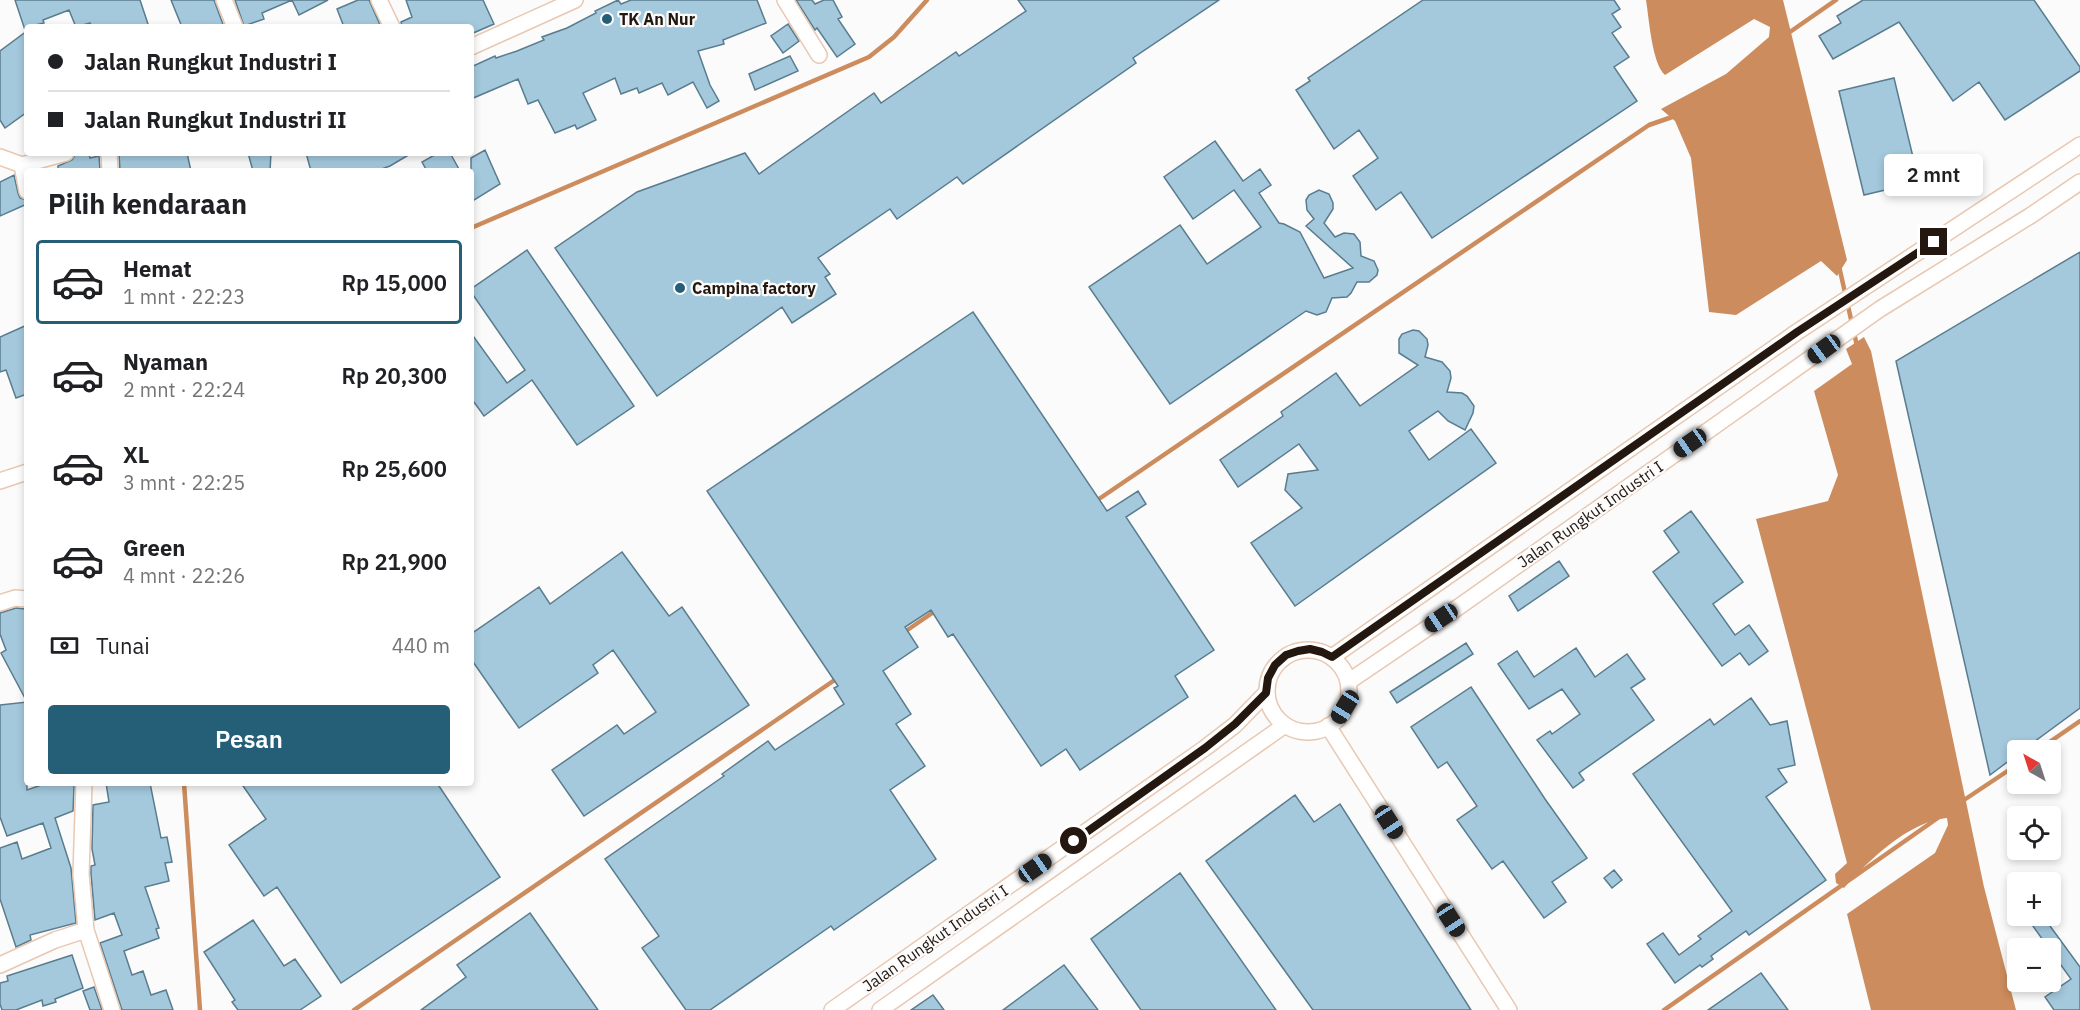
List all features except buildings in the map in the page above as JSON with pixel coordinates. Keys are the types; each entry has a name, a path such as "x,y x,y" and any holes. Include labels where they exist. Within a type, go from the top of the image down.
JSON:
{"street":[{"path":"224,0 234,24"},
{"path":"379,0 391,24"},
{"path":"474,46 575,0"},
{"path":"785,0 819,55"},
{"name":"Jalan Rungkut Industri I","path":"1332,657 1851,295 2015,190 2080,145"},
{"path":"0,157 22,165 55,156"},
{"path":"22,165 24,175"},
{"name":"Jalan Rungkut Industri I","path":"1348,682 1460,606 1862,321 2080,182"},
{"path":"1851,295 1862,321"},
{"path":"0,481 24,473"},
{"path":"0,603 15,598 24,599"},
{"path":"1310,649 1332,657 1342,668 1348,682 1349,695 1338,718 1328,726 1314,732 1299,731 1285,725 1275,717 1266,693 1268,678 1275,665 1286,655 1310,649"},
{"name":"Jalan Rungkut Industri I","path":"832,1010 1205,748 1235,724 1266,693"},
{"name":"Jalan Rungkut Industri I","path":"880,1010 1285,725"},
{"path":"1328,726 1509,1010"},
{"path":"84,786 81,874 86,930 112,1010"},
{"path":"0,964 55,940 86,930"}],"shaded area":[{"path":"1646,0 1783,0 1847,260 1837,276 1821,261 1736,315 1709,312 1691,158 1675,121 1661,109 1726,74 1769,37 1770,27 1754,19 1665,75 1654,51"},
{"path":"1864,337 1871,351 1984,887 2007,975 2007,992 2011,992 2016,1010 1871,1010 1847,914 1935,853 1948,825 1947,818 1918,826 1904,834 1877,855 1844,888 1836,883 1835,874 1847,863 1756,519 1828,501 1838,475 1814,391 1852,364 1846,349"}],"waterway":[{"path":"474,227 869,57 894,37 927,0"},
{"path":"1787,34 1836,0"},
{"path":"1096,501 1649,125 1675,116"},
{"path":"1839,266 1857,346"},
{"path":"903,633 938,609"},
{"path":"354,1010 839,677"},
{"path":"2052,740 2080,721"},
{"path":"1961,802 2007,771"},
{"path":"184,786 200,1010"},
{"path":"1664,1010 1942,815"}],"place":[{"name":"TK An Nur","path":"607,19"},
{"name":"Campina factory","path":"680,288"}],"route":[{"path":"1074,841 1205,748 1250,711 1266,693 1268,678 1275,665 1286,655 1310,649 1332,657 1797,332 1934,242"}]}
